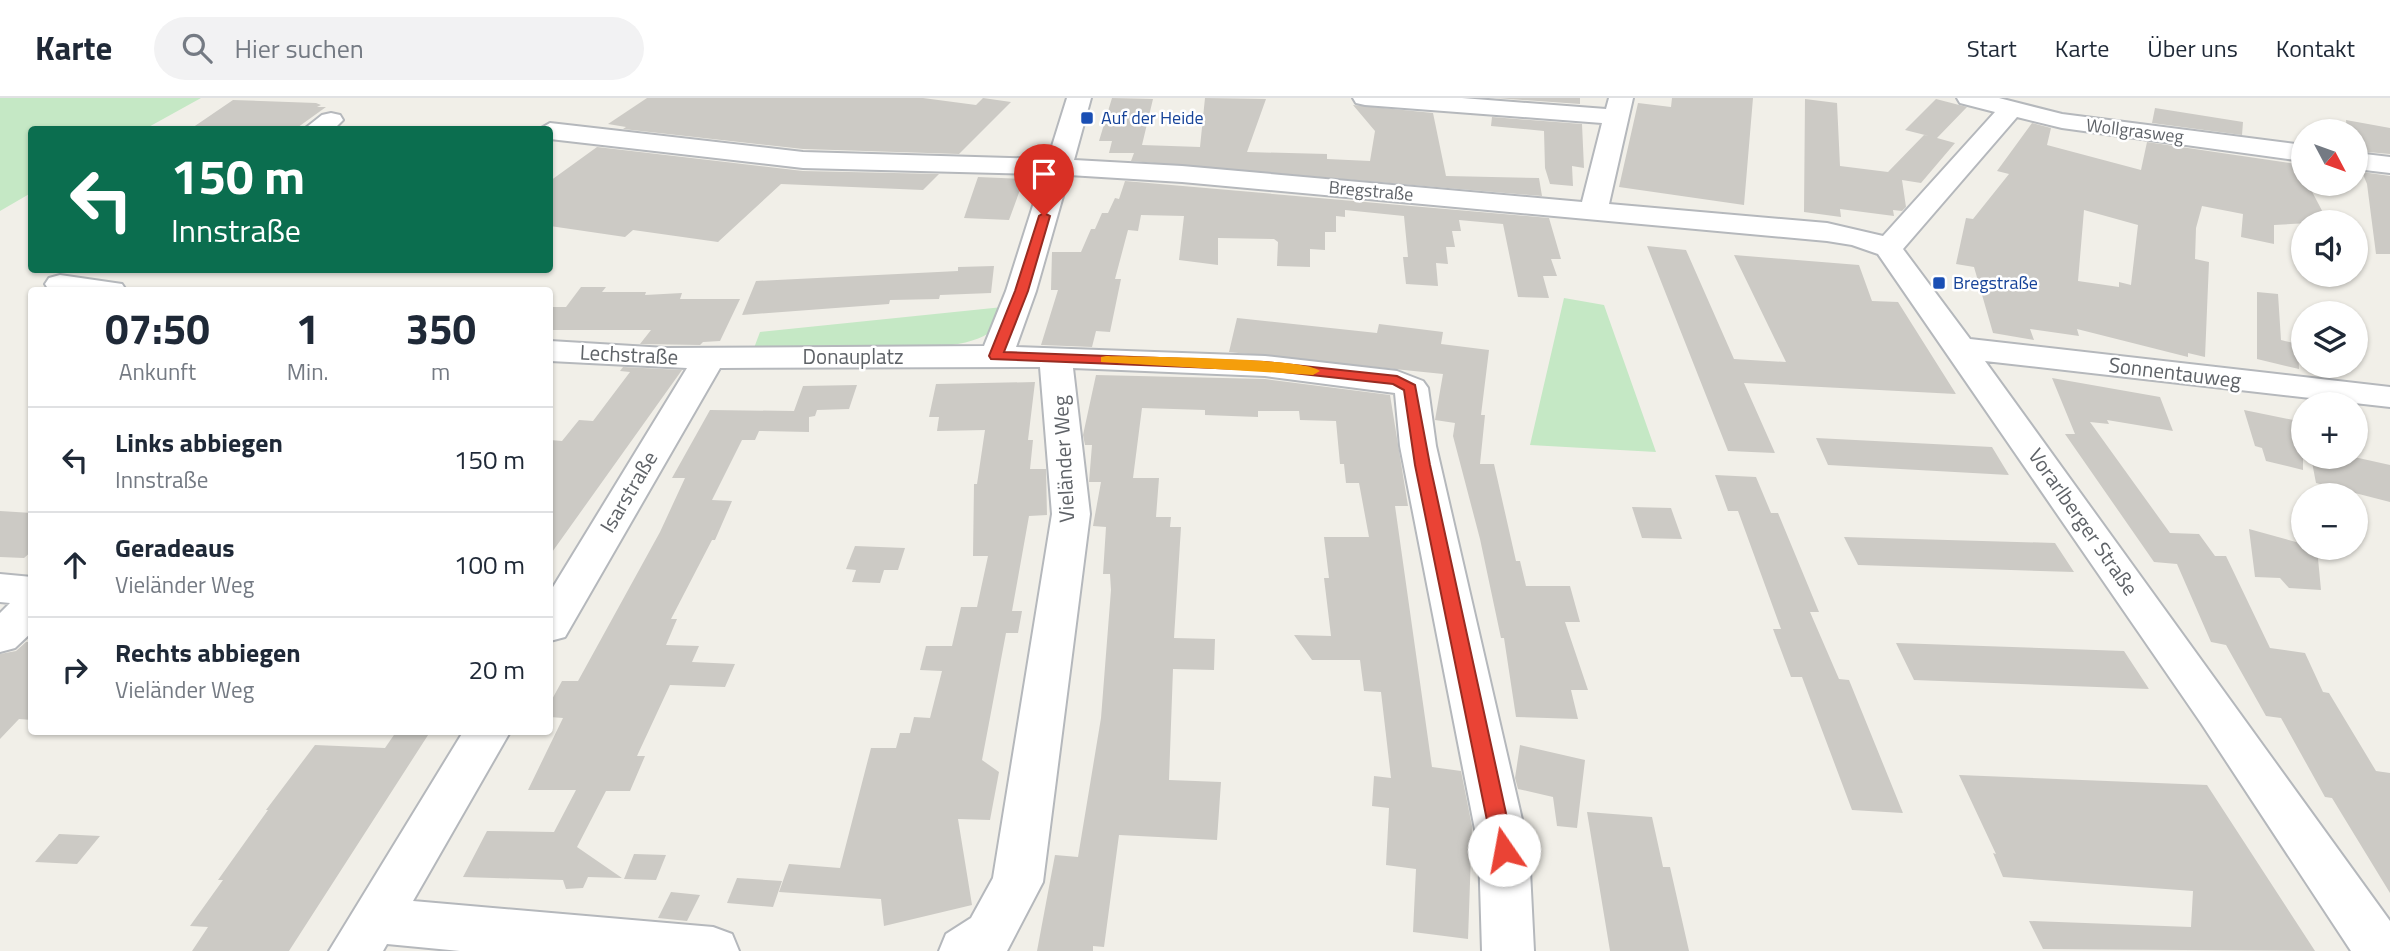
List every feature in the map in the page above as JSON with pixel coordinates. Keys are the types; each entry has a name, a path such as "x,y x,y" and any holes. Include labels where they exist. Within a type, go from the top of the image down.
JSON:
{"street":[{"path":"1079,98 1021,291 996,356 1265,366 1397,381 1410,388 1421,458 1504,850 1508,951"},
{"path":"1365,98 1618,108 1594,211"},
{"name":"Wollgrasweg","path":"1969,98 2062,121 2291,151"},
{"path":"1888,248 2011,109"},
{"path":"553,132 803,160 1060,167"},
{"path":"2368,162 2390,165"},
{"name":"Bregstraße","path":"1060,167 1827,232 1858,237 1888,248"},
{"name":"Vorarlberger Straße","path":"1888,248 2380,940"},
{"path":"79,273 60,284 86,287"},
{"name":"Sonnentauweg","path":"1961,348 2390,397"},
{"name":"Lechstraße","path":"553,351 709,358"},
{"name":"Donauplatz","path":"709,358 996,356"},
{"name":"Isarstraße","path":"553,621 709,358"},
{"name":"Vieländer Weg","path":"965,951 989,934 1018,882 1020,869 1071,514 1059,378 1054,358"},
{"path":"0,589 28,590"},
{"path":"0,636 28,611"},
{"path":"485,735 365,935 713,951"}],"green space":[{"path":"0,98 201,98 150,126 28,126 28,195 0,211"},
{"path":"1564,298 1604,305 1656,452 1530,445"},
{"path":"1003,307 991,331 975,340 949,345 879,350 754,348 760,332"}],"building":[{"path":"647,98 923,98 976,105 983,98 1011,102 959,154 803,149 623,129 626,127 608,124"},
{"path":"1112,98 1153,99 1142,145 1200,147 1205,98 1266,99 1247,152 1327,154 1327,159 1370,161 1375,131 1353,105 1433,113 1446,176 1539,178 1542,196 1131,161 1134,153 1109,153 1112,141 1099,141"},
{"path":"1496,98 1580,98 1580,104"},
{"path":"1672,98 1753,98 1744,205 1619,187 1638,103 1671,107"},
{"path":"1805,99 1837,103 1840,166 1888,172 1924,135 1929,136 1905,130 1936,99 1967,107 1937,138 1955,143 1921,183 1902,180 1906,207 1902,211 1893,210 1894,216 1840,209 1841,217 1804,212"},
{"path":"233,100 316,103 321,105 317,107 326,107 300,126 195,126"},
{"path":"2155,108 2243,122 2242,135 2152,123"},
{"path":"1492,117 1582,124 1584,168 1572,166 1573,186 1550,184 1545,168 1544,131 1491,126"},
{"path":"2032,123 2051,128 2047,145 2141,170 2147,142 2291,163 2291,196 2314,196 2322,210 2291,210 2291,224 2274,225 2274,244 2241,237 2243,214 2202,206 2196,228 2195,259 2209,262 2205,357 2188,353 2188,357 2077,329 2079,336 2030,329 2034,340 1993,333 1974,267 1956,264 1966,218 1973,219 2009,174 1997,171","holes":["2084,210 2138,225 2131,285 2119,282 2119,287 2078,281"]},
{"path":"2368,124 2390,128 2390,154 2368,152"},
{"path":"597,147 803,171 939,174 923,190 781,184 718,242 633,230 625,237 553,226 553,179"},
{"path":"2368,173 2390,176 2390,254 2376,254"},
{"path":"978,177 1024,179 1009,220 964,218"},
{"path":"1125,181 1549,218 1561,259 1551,259 1557,276 1543,276 1549,298 1518,297 1503,224 1459,220 1461,231 1452,231 1455,247 1446,247 1448,264 1436,263 1438,286 1406,284 1403,257 1408,257 1404,216 1345,210 1345,217 1336,216 1336,232 1325,232 1325,250 1310,249 1310,267 1277,266 1278,242 1274,239 1218,238 1218,265 1179,260 1184,216 1141,215 1138,231 1128,230 1115,279 1121,279 1110,332 1096,331 1092,347 1041,345 1058,290 1051,290 1052,252 1081,252 1102,213 1108,213 1115,198 1119,199"},
{"path":"1647,246 1686,250 1734,359 1786,362 1734,255 1859,265 1872,301 1898,302 1956,394 1744,383 1775,453 1728,451"},
{"path":"994,266 991,293 940,295 939,299 890,300 889,304 742,315 756,281 958,271 958,267"},
{"path":"581,287 606,287 602,292 646,292 645,295 682,293 680,299 740,299 720,341 703,342 700,345 640,344 651,330 553,330 553,307 566,307"},
{"path":"2257,292 2278,294 2281,340 2291,342 2291,367 2257,359"},
{"path":"1237,318 1377,333 1379,324 1443,332 1441,344 1489,350 1481,415 1485,415 1480,464 1494,464 1516,561 1520,561 1526,586 1570,586 1580,622 1565,622 1588,690 1571,690 1578,719 1516,717 1504,638 1501,638 1480,539 1453,436 1455,423 1435,420 1443,374 1229,352"},
{"path":"623,367 682,370 553,551 553,440 562,441 579,420 593,421 630,372 620,371"},
{"path":"1096,375 1265,379 1390,395 1408,506 1395,506 1432,767 1461,771 1472,826 1468,939 1413,932 1416,869 1386,865 1389,808 1372,806 1374,776 1391,778 1381,692 1364,691 1360,660 1312,660 1294,635 1331,636 1324,578 1329,578 1324,537 1369,537 1359,483 1346,483 1344,464 1340,464 1336,421 1300,420 1299,411 1258,411 1258,417 1205,415 1205,410 1142,408 1133,478 1159,478 1156,517 1171,517 1170,527 1181,527 1174,638 1215,639 1214,670 1173,669 1169,780 1221,782 1217,840 1119,835 1104,947 1093,946 1093,951 1037,951 1055,855 1078,857 1101,718 1110,574 1103,574 1106,527 1093,526 1101,482 1089,482 1092,445 1085,445 1083,435"},
{"path":"2052,378 2160,397 2173,431 2107,420 2109,424 2090,422 2170,533 2199,534 2215,556 2226,556 2270,648 2305,653 2323,692 2329,693 2376,771 2390,773 2390,893 2332,798 2325,797 2281,718 2266,716 2226,645 2211,642 2177,564 2154,562 2065,434 2075,434"},
{"path":"1035,382 1028,440 1033,440 1030,469 1046,469 1047,515 1029,516 1012,611 1022,611 1018,633 1006,633 982,760 999,772 990,820 958,819 972,905 884,926 881,899 779,892 789,864 840,868 871,748 896,748 900,733 910,733 914,717 930,718 942,671 920,670 926,646 952,646 961,607 977,607 988,556 973,556 974,484 977,484 985,430 937,431 939,417 929,417 936,384"},
{"path":"857,385 849,409 817,410 815,416 809,417 809,432 759,431 755,440 742,440 712,500 732,501 715,540 712,540 671,619 677,619 666,645 699,646 692,662 735,664 725,687 670,685 637,756 645,756 630,791 606,791 577,847 622,878 588,877 583,888 566,889 563,880 463,877 487,831 554,832 576,790 528,790 563,718 553,717 553,698 562,681 578,681 660,532 685,478 672,478 710,410 794,411 803,386"},
{"path":"2244,410 2291,420 2291,467 2266,461 2262,448 2255,446"},
{"path":"1816,438 1992,447 2009,475 1828,465"},
{"path":"2368,460 2390,465 2390,502 2368,496 2368,483 2316,483 2313,469 2368,469"},
{"path":"1715,475 1756,477 1771,513 1778,513 1819,612 1810,612 1839,679 1849,680 1903,813 1852,810 1802,677 1791,677 1773,629 1781,629 1738,511 1728,511"},
{"path":"1632,507 1671,508 1682,539 1642,538"},
{"path":"0,511 28,513 28,554 24,558 0,557"},
{"path":"2249,529 2291,541 2291,560 2318,560 2321,590 2289,588 2280,578 2255,577"},
{"path":"1844,537 2055,543 2074,572 1858,565"},
{"path":"855,546 905,548 898,570 884,570 880,583 852,582 856,570 846,569"},
{"path":"28,642 28,720 19,719 0,739 0,654 16,651"},
{"path":"1896,643 2124,651 2149,689 1914,680"},
{"path":"394,735 428,735 289,951 192,951 208,927 190,926 223,880 218,880 266,810 315,745 385,748"},
{"path":"1520,745 1585,760 1577,828 1557,826 1553,797 1518,789 1515,778"},
{"path":"1959,775 2207,785 2315,951 2043,949 2029,921 2191,927 2193,891 2003,877 1993,853 1996,854"},
{"path":"1587,812 1652,817 1663,867 1670,867 1689,951 1610,951"},
{"path":"59,834 100,836 77,864 35,862"},
{"path":"634,854 666,855 656,880 624,879"},
{"path":"737,878 782,881 773,907 727,903"},
{"path":"671,892 700,895 687,921 658,918"}],"slow traffic":[{"path":"1106,360 1265,366 1313,371"}],"place":[{"name":"Auf der Heide","path":"1087,118"},
{"name":"Bregstraße","path":"1939,283"}],"route":[{"path":"1044,216 1021,291 996,356 1265,366 1397,381 1410,388 1422,465 1504,850"}]}
